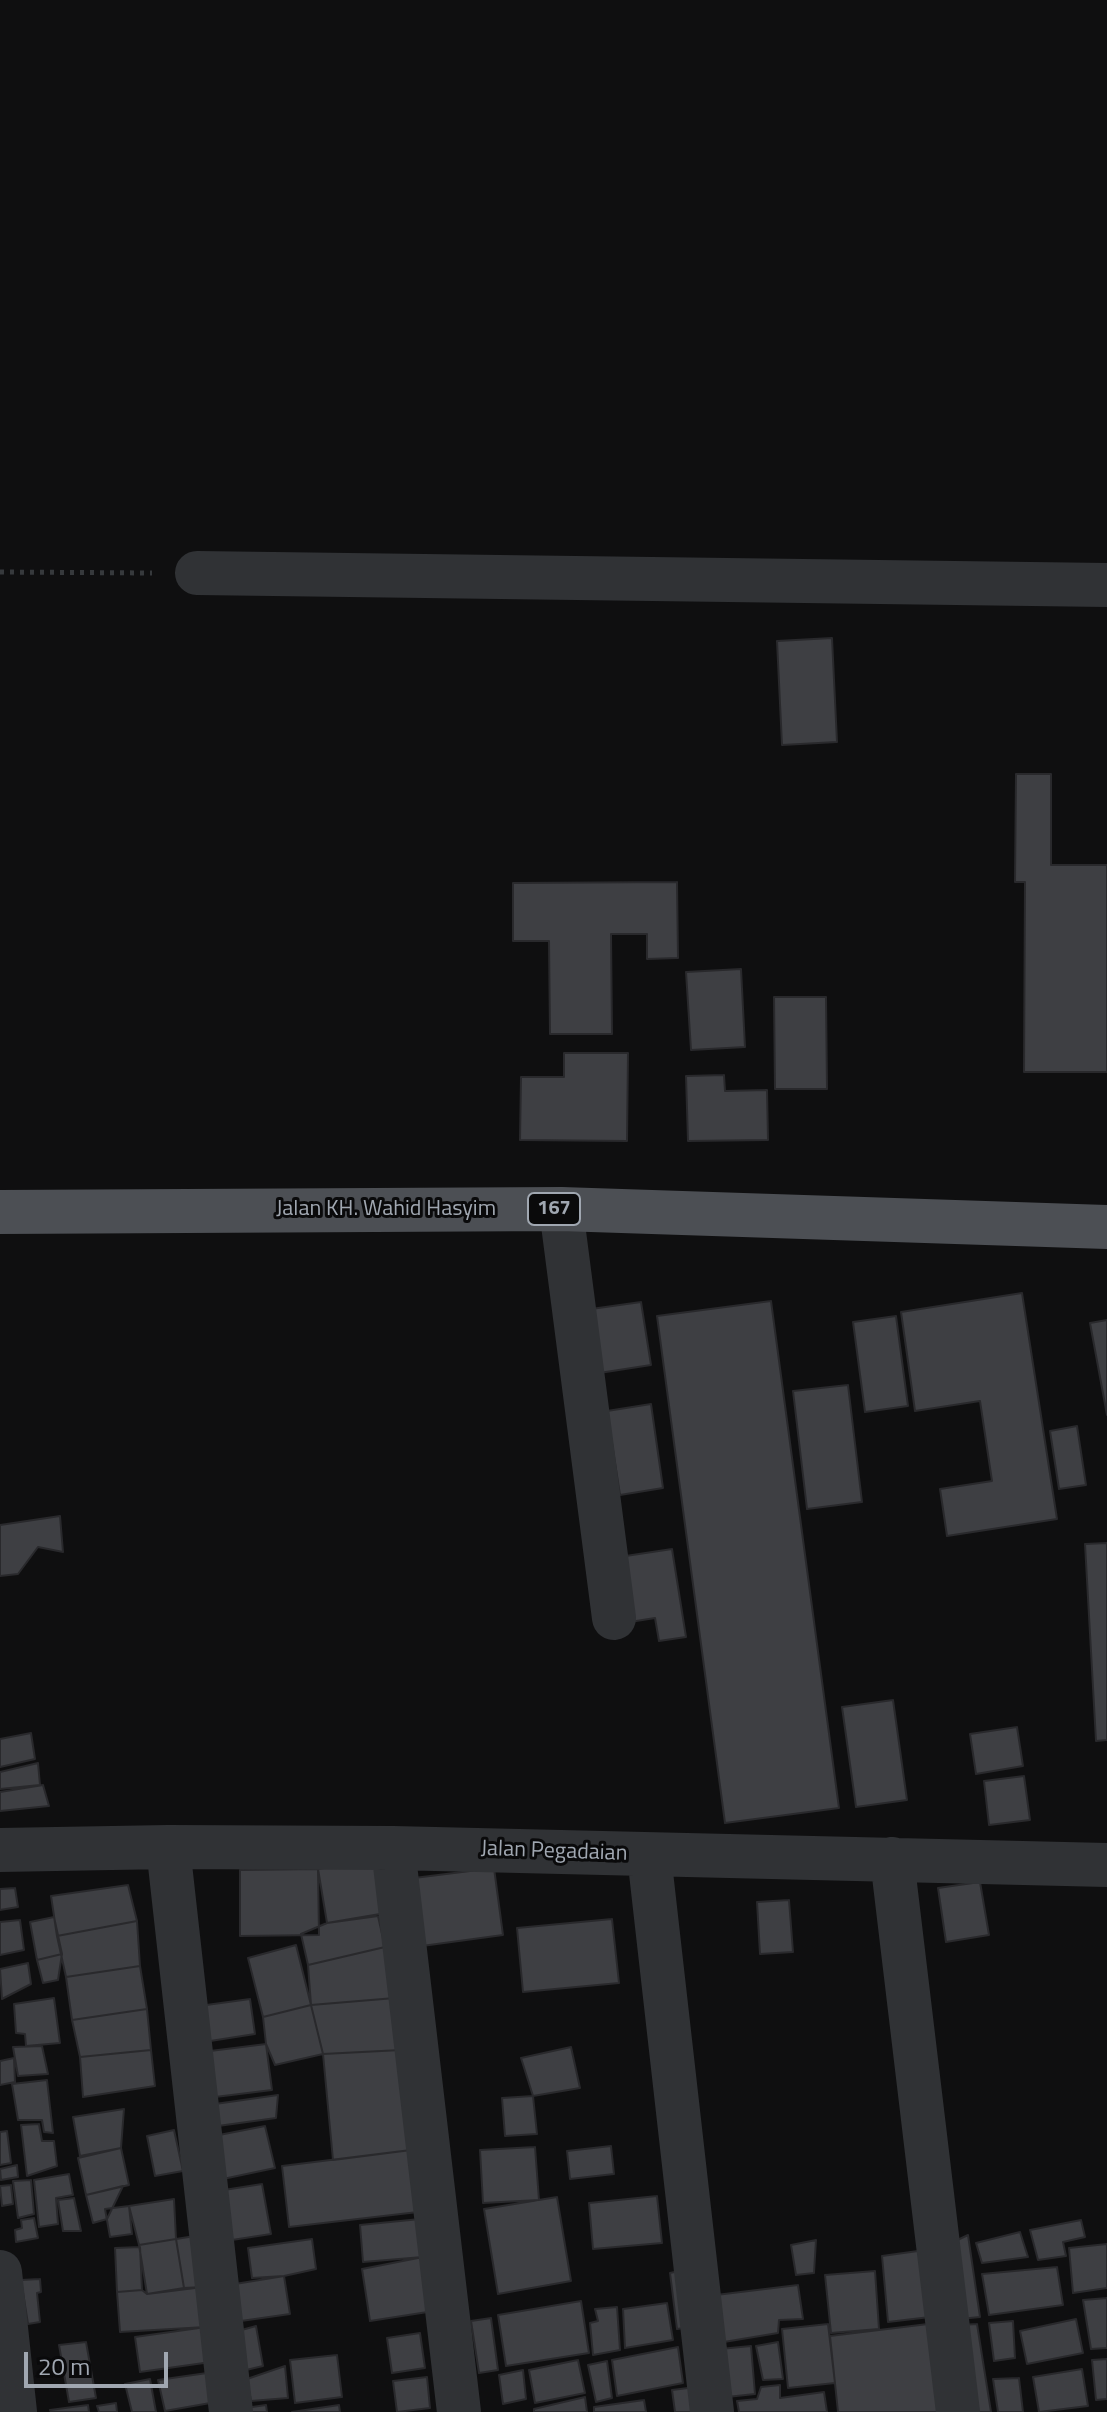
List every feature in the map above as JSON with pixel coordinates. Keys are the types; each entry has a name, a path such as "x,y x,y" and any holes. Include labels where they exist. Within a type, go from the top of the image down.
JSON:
{"main road":[{"name":"Jalan KH. Wahid Hasyim","path":"0,1212 561,1209 1107,1227"}],"street":[{"path":"197,573 1107,585"},
{"path":"561,1209 614,1618"},
{"path":"168,1847 231,2412"},
{"path":"393,1848 459,2412"},
{"name":"Jalan Pegadaian","path":"0,1850 393,1848 1107,1865"},
{"path":"649,1855 712,2412"},
{"path":"892,1859 958,2412"},
{"path":"0,2272 15,2412"}],"path":[{"path":"0,572 197,573"}],"building":[{"path":"832,638 837,742 782,745 777,641"},
{"path":"1016,774 1051,774 1051,865 1107,865 1107,1072 1024,1072 1025,882 1015,882"},
{"path":"677,882 678,958 647,959 647,934 611,934 612,1034 550,1034 549,941 513,941 513,883"},
{"path":"741,969 745,1047 691,1050 686,972"},
{"path":"774,997 826,997 827,1089 775,1089"},
{"path":"564,1053 628,1053 627,1141 520,1140 521,1077 564,1077"},
{"path":"724,1075 725,1091 767,1090 768,1140 688,1141 686,1076"},
{"path":"1022,1293 1057,1519 947,1536 940,1489 992,1481 980,1401 915,1411 901,1312"},
{"path":"771,1301 839,1808 725,1823 657,1316"},
{"path":"641,1302 651,1365 593,1374 584,1310"},
{"path":"896,1316 908,1406 865,1412 853,1322"},
{"path":"1107,1320 1107,1415 1090,1323"},
{"path":"848,1385 862,1502 807,1509 793,1391"},
{"path":"651,1404 663,1488 620,1495 607,1411"},
{"path":"1077,1426 1086,1485 1059,1489 1050,1431"},
{"path":"60,1516 63,1552 38,1547 18,1574 0,1576 0,1525"},
{"path":"1107,1543 1107,1740 1096,1741 1085,1544"},
{"path":"672,1549 686,1637 659,1641 655,1618 630,1622 619,1557"},
{"path":"893,1700 907,1800 856,1807 842,1707"},
{"path":"1017,1727 1023,1766 976,1774 970,1734"},
{"path":"31,1733 35,1759 0,1767 0,1739"},
{"path":"38,1763 40,1785 0,1789 0,1772"},
{"path":"1024,1776 1030,1820 989,1825 984,1781"},
{"path":"43,1785 49,1806 0,1811 0,1792"},
{"path":"377,1859 386,1913 327,1923 318,1869"},
{"path":"494,1868 503,1935 422,1946 414,1878"},
{"path":"318,1869 319,1935 240,1936 240,1870"},
{"path":"980,1882 989,1935 946,1942 938,1888"},
{"path":"128,1885 137,1921 57,1936 51,1896"},
{"path":"15,1888 18,1907 0,1910 0,1889"},
{"path":"789,1900 793,1952 760,1954 757,1902"},
{"path":"378,1916 385,1947 308,1965 301,1934 327,1923"},
{"path":"54,1917 62,1954 37,1960 30,1922"},
{"path":"612,1919 619,1983 523,1992 517,1928"},
{"path":"20,1920 24,1950 0,1955 0,1922"},
{"path":"137,1921 140,1966 66,1977 57,1936"},
{"path":"296,1945 311,2005 263,2017 248,1958"},
{"path":"385,1947 395,1998 311,2005 308,1965"},
{"path":"62,1954 58,1980 43,1983 37,1960"},
{"path":"28,1963 31,1984 2,1999 0,1969"},
{"path":"140,1966 147,2009 72,2020 66,1977"},
{"path":"54,1998 60,2043 26,2046 25,2034 16,2033 14,2004"},
{"path":"395,1998 401,2050 323,2054 311,2005"},
{"path":"250,1999 255,2034 204,2042 199,2006"},
{"path":"311,2005 323,2054 275,2065 266,2044 263,2017"},
{"path":"147,2009 151,2050 80,2057 72,2020"},
{"path":"266,2044 272,2090 207,2098 202,2052"},
{"path":"42,2046 48,2074 18,2076 13,2047"},
{"path":"571,2047 580,2088 533,2096 521,2058"},
{"path":"151,2050 155,2086 83,2097 80,2057"},
{"path":"401,2050 411,2150 333,2160 323,2054"},
{"path":"14,2058 15,2082 0,2085 0,2061"},
{"path":"47,2080 53,2133 44,2132 42,2120 18,2120 12,2084"},
{"path":"278,2095 276,2118 218,2126 215,2104"},
{"path":"533,2096 537,2134 505,2136 502,2098"},
{"path":"124,2109 121,2148 80,2156 73,2117"},
{"path":"39,2124 42,2141 54,2141 57,2166 27,2176 21,2125"},
{"path":"265,2126 275,2168 223,2179 214,2136"},
{"path":"174,2130 183,2171 155,2176 147,2136"},
{"path":"7,2131 11,2163 0,2165 0,2132"},
{"path":"611,2146 614,2174 570,2179 567,2151"},
{"path":"535,2147 539,2200 483,2203 480,2150"},
{"path":"121,2148 129,2185 86,2195 78,2158"},
{"path":"411,2150 418,2212 289,2227 282,2166"},
{"path":"17,2165 18,2177 1,2180 0,2169"},
{"path":"69,2174 73,2195 56,2198 58,2224 39,2227 34,2180"},
{"path":"31,2180 34,2214 18,2218 13,2181"},
{"path":"262,2184 271,2234 232,2240 224,2190"},
{"path":"11,2185 13,2204 2,2206 0,2186"},
{"path":"123,2186 107,2219 93,2223 86,2195"},
{"path":"657,2196 662,2243 593,2249 589,2203"},
{"path":"557,2197 571,2281 498,2294 484,2209"},
{"path":"74,2198 81,2231 63,2231 58,2200"},
{"path":"174,2199 176,2239 139,2245 129,2206"},
{"path":"129,2206 132,2234 110,2237 105,2209"},
{"path":"34,2218 38,2238 16,2242 15,2230 22,2228 21,2220"},
{"path":"420,2219 423,2257 363,2262 360,2225"},
{"path":"1081,2220 1085,2237 1063,2242 1066,2256 1038,2260 1030,2230"},
{"path":"1020,2232 1028,2257 982,2263 976,2243"},
{"path":"201,2235 203,2287 184,2288 176,2239"},
{"path":"968,2235 980,2317 960,2319 949,2244"},
{"path":"176,2239 184,2288 147,2294 139,2245"},
{"path":"312,2239 316,2269 284,2276 252,2278 248,2248"},
{"path":"816,2240 814,2273 796,2275 791,2245"},
{"path":"1107,2244 1107,2288 1073,2293 1069,2248"},
{"path":"140,2247 142,2290 117,2292 115,2248"},
{"path":"925,2250 930,2317 888,2322 882,2256"},
{"path":"423,2257 434,2311 370,2321 362,2269"},
{"path":"1057,2267 1063,2305 989,2315 982,2274"},
{"path":"683,2270 691,2327 677,2329 670,2273"},
{"path":"875,2271 879,2329 831,2333 825,2275"},
{"path":"284,2276 290,2314 241,2321 235,2284"},
{"path":"40,2279 41,2292 37,2293 40,2322 28,2324 21,2280"},
{"path":"798,2285 803,2319 779,2320 778,2333 724,2342 716,2295"},
{"path":"203,2287 206,2327 120,2332 117,2292 142,2290 147,2294"},
{"path":"1107,2298 1107,2348 1091,2349 1083,2300"},
{"path":"581,2301 589,2353 506,2366 498,2315"},
{"path":"667,2303 673,2340 625,2348 623,2309"},
{"path":"617,2307 620,2350 593,2355 590,2323 598,2321 595,2309"},
{"path":"491,2318 498,2370 479,2373 471,2321"},
{"path":"1076,2319 1083,2353 1027,2364 1020,2331"},
{"path":"1013,2321 1015,2358 994,2361 989,2323"},
{"path":"828,2324 835,2383 788,2388 782,2329"},
{"path":"928,2324 938,2412 838,2412 830,2336"},
{"path":"977,2324 991,2412 974,2412 961,2325"},
{"path":"256,2326 263,2366 242,2371 238,2331"},
{"path":"206,2327 211,2362 140,2372 135,2337"},
{"path":"420,2333 425,2368 392,2373 387,2338"},
{"path":"86,2342 96,2398 69,2402 59,2345"},
{"path":"778,2342 783,2379 763,2380 756,2346"},
{"path":"751,2346 755,2394 727,2397 720,2349"},
{"path":"678,2347 683,2383 617,2396 612,2360"},
{"path":"337,2355 342,2397 295,2403 290,2360"},
{"path":"1107,2359 1107,2399 1096,2400 1092,2360"},
{"path":"578,2360 585,2393 535,2403 529,2370"},
{"path":"607,2361 612,2398 596,2402 588,2365"},
{"path":"285,2366 288,2398 251,2401 247,2379"},
{"path":"1082,2369 1088,2406 1039,2412 1033,2377"},
{"path":"523,2370 526,2399 503,2404 499,2375"},
{"path":"214,2372 216,2402 165,2411 158,2380"},
{"path":"427,2377 430,2408 397,2412 393,2381"},
{"path":"1019,2378 1023,2412 998,2412 993,2379"},
{"path":"150,2379 156,2412 132,2412 125,2384"},
{"path":"780,2385 780,2398 824,2392 827,2412 739,2412 737,2401 757,2399 761,2387"},
{"path":"696,2387 699,2412 675,2412 672,2390"},
{"path":"585,2397 587,2412 534,2412 534,2409"},
{"path":"644,2400 646,2412 594,2412 594,2407"},
{"path":"116,2403 117,2412 99,2412 97,2406"},
{"path":"88,2405 89,2412 50,2410"},
{"path":"266,2405 267,2412 246,2412 245,2408"},
{"path":"339,2405 340,2412 292,2412"}]}
